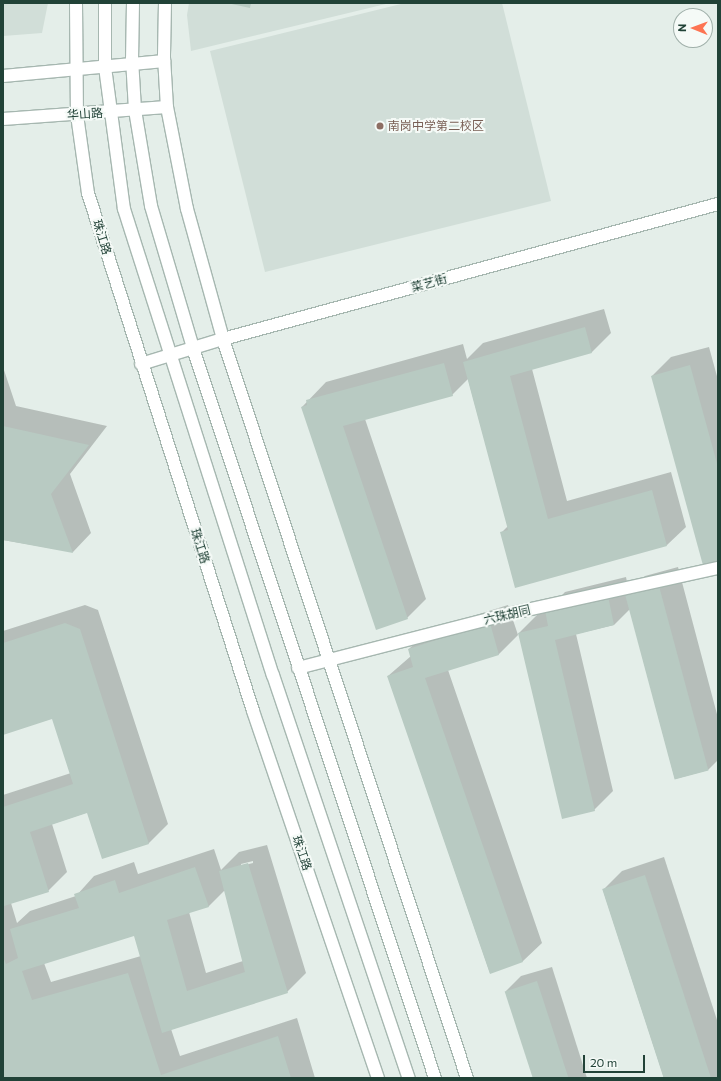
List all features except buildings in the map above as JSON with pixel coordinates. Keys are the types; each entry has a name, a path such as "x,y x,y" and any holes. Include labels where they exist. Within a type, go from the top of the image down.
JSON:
{"main road":[{"name":"珠江路","path":"76,3 77,115 88,193 141,364 253,711 378,1078"},
{"path":"105,3 105,67 124,209 273,675 409,1078"},
{"path":"133,3 132,64 135,110 151,206 193,348 435,1078"},
{"path":"165,3 164,61 167,107 187,209 222,339 467,1078"},
{"path":"3,76 164,61"},
{"name":"华山路","path":"3,119 77,115 167,107"},
{"name":"菜艺街","path":"141,364 222,339 718,204"},
{"name":"六珠胡同","path":"298,668 508,614 718,568"}],"shaded area":[{"path":"3,3 48,3 42,33 3,36"},
{"path":"189,3 390,3 191,51 187,15"},
{"name":"南岗中学第二校区","path":"405,3 502,3 551,201 265,272 210,51"}],"place":[{"name":"南岗中学第二校区","path":"380,126"}]}
